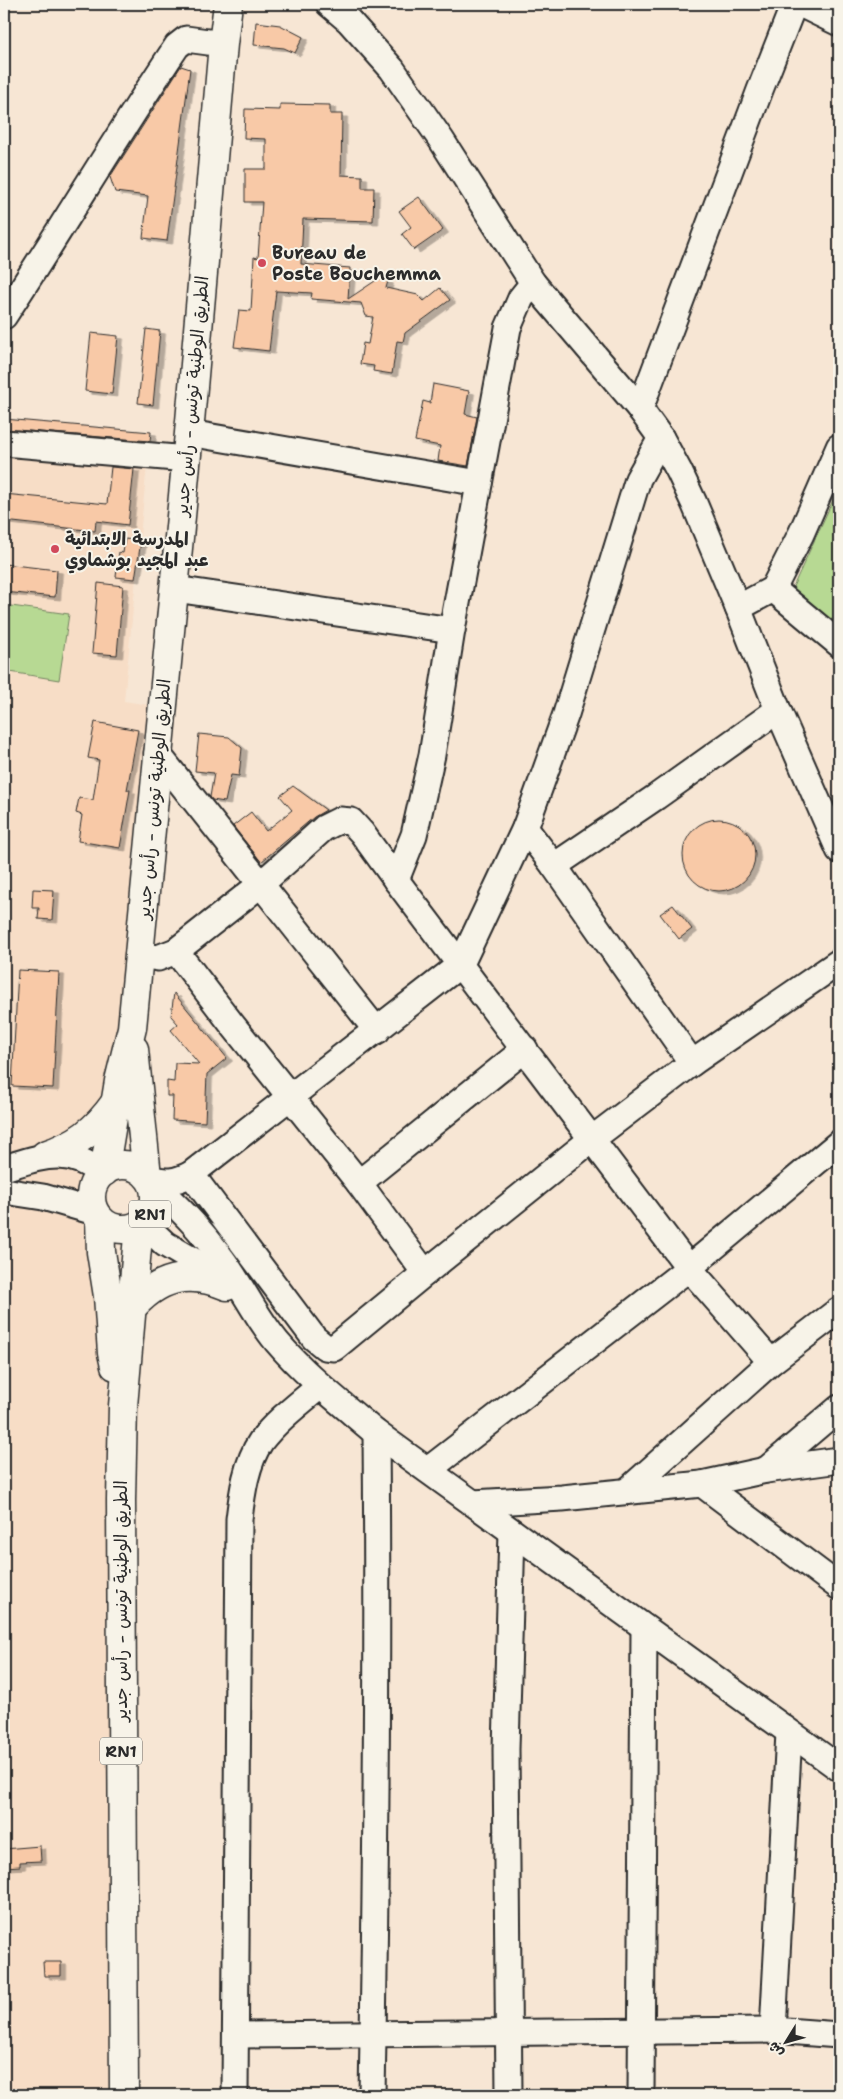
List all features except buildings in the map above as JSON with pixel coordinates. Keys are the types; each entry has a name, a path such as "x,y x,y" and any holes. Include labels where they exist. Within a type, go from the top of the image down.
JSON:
{"main road":[{"name":"الطريق الوطنية تونس - رأس جدير","path":"102,1173 119,1081 132,1028 175,589 228,4"},
{"name":"الطريق الوطنية تونس - رأس جدير","path":"132,1028 149,1178"},
{"path":"44,1156 66,1148 86,1136 103,1120 116,1101"},
{"name":"RN1","path":"131,1166 149,1178 155,1198 149,1216 141,1224 129,1229 118,1229 98,1216 91,1196 96,1180 102,1173 112,1167 131,1166"},
{"name":"الطريق الوطنية تونس - رأس جدير","path":"98,1216 108,1296 112,1353 123,1406"},
{"name":"الطريق الوطنية تونس - رأس جدير","path":"124,2095 121,1509 123,1406 129,1354 130,1310 141,1224"},
{"path":"130,1310 142,1296 156,1286 174,1279 192,1277 210,1279 227,1286"}],"street":[{"path":"329,4 349,21 392,68 442,140 533,283 640,410 661,438 680,470 738,608 778,710 839,850"},
{"path":"640,410 742,136 794,4"},
{"path":"800,4 839,23"},
{"path":"4,316 176,46 186,39 223,44"},
{"path":"396,880 414,834 432,755 452,630 508,328 521,298 533,283"},
{"path":"149,1178 170,1182 191,1174 377,1031 460,964 525,828 566,714 638,479 661,438"},
{"path":"4,443 188,446 479,483"},
{"path":"738,608 773,589 801,534 839,447"},
{"path":"175,589 452,630"},
{"path":"773,589 839,644"},
{"path":"554,866 656,797 778,710"},
{"path":"158,752 377,1031"},
{"path":"139,954 158,958 176,951 261,884 324,828 340,820 351,821 362,833 690,1268 771,1362"},
{"path":"525,828 554,866 692,1063"},
{"path":"176,951 359,1183 425,1273"},
{"path":"191,1174 314,1338 325,1347 334,1348 592,1139 692,1063 839,962"},
{"path":"359,1183 525,1049"},
{"path":"428,1470 690,1268 839,1143"},
{"path":"4,1168 44,1156 70,1157 81,1160 102,1173"},
{"path":"149,1178 200,1230 242,1287 259,1318"},
{"path":"4,1191 43,1197 98,1216"},
{"path":"141,1224 165,1244 211,1271 259,1318 277,1342 320,1386 376,1433 839,1768"},
{"path":"627,1490 771,1362 839,1310"},
{"path":"235,2095 239,1519 243,1489 260,1442 320,1386"},
{"path":"766,1470 839,1408"},
{"path":"372,2095 378,1637 376,1433"},
{"path":"473,1503 562,1498 702,1484 766,1470 839,1460"},
{"path":"702,1484 839,1587"},
{"path":"509,2095 506,1749 512,1532"},
{"path":"641,2095 644,1628"},
{"path":"772,2030 789,1733"},
{"path":"236,2035 641,2030 772,2030 839,2035"}],"shaded area":[{"path":"4,453 147,465 124,701 155,706 107,1123 86,1178 81,1212 104,1286 114,1527 113,1907 109,2095 4,2095"}],"green space":[{"path":"839,487 839,633 791,591"},
{"path":"4,605 69,614 59,680 4,671"}],"place":[{"name":"Bureau de Poste Bouchemma","path":"262,263"},
{"name":"المدرسة الابتدائية عبد المجيد بوشماوي","path":"55,549"}]}
